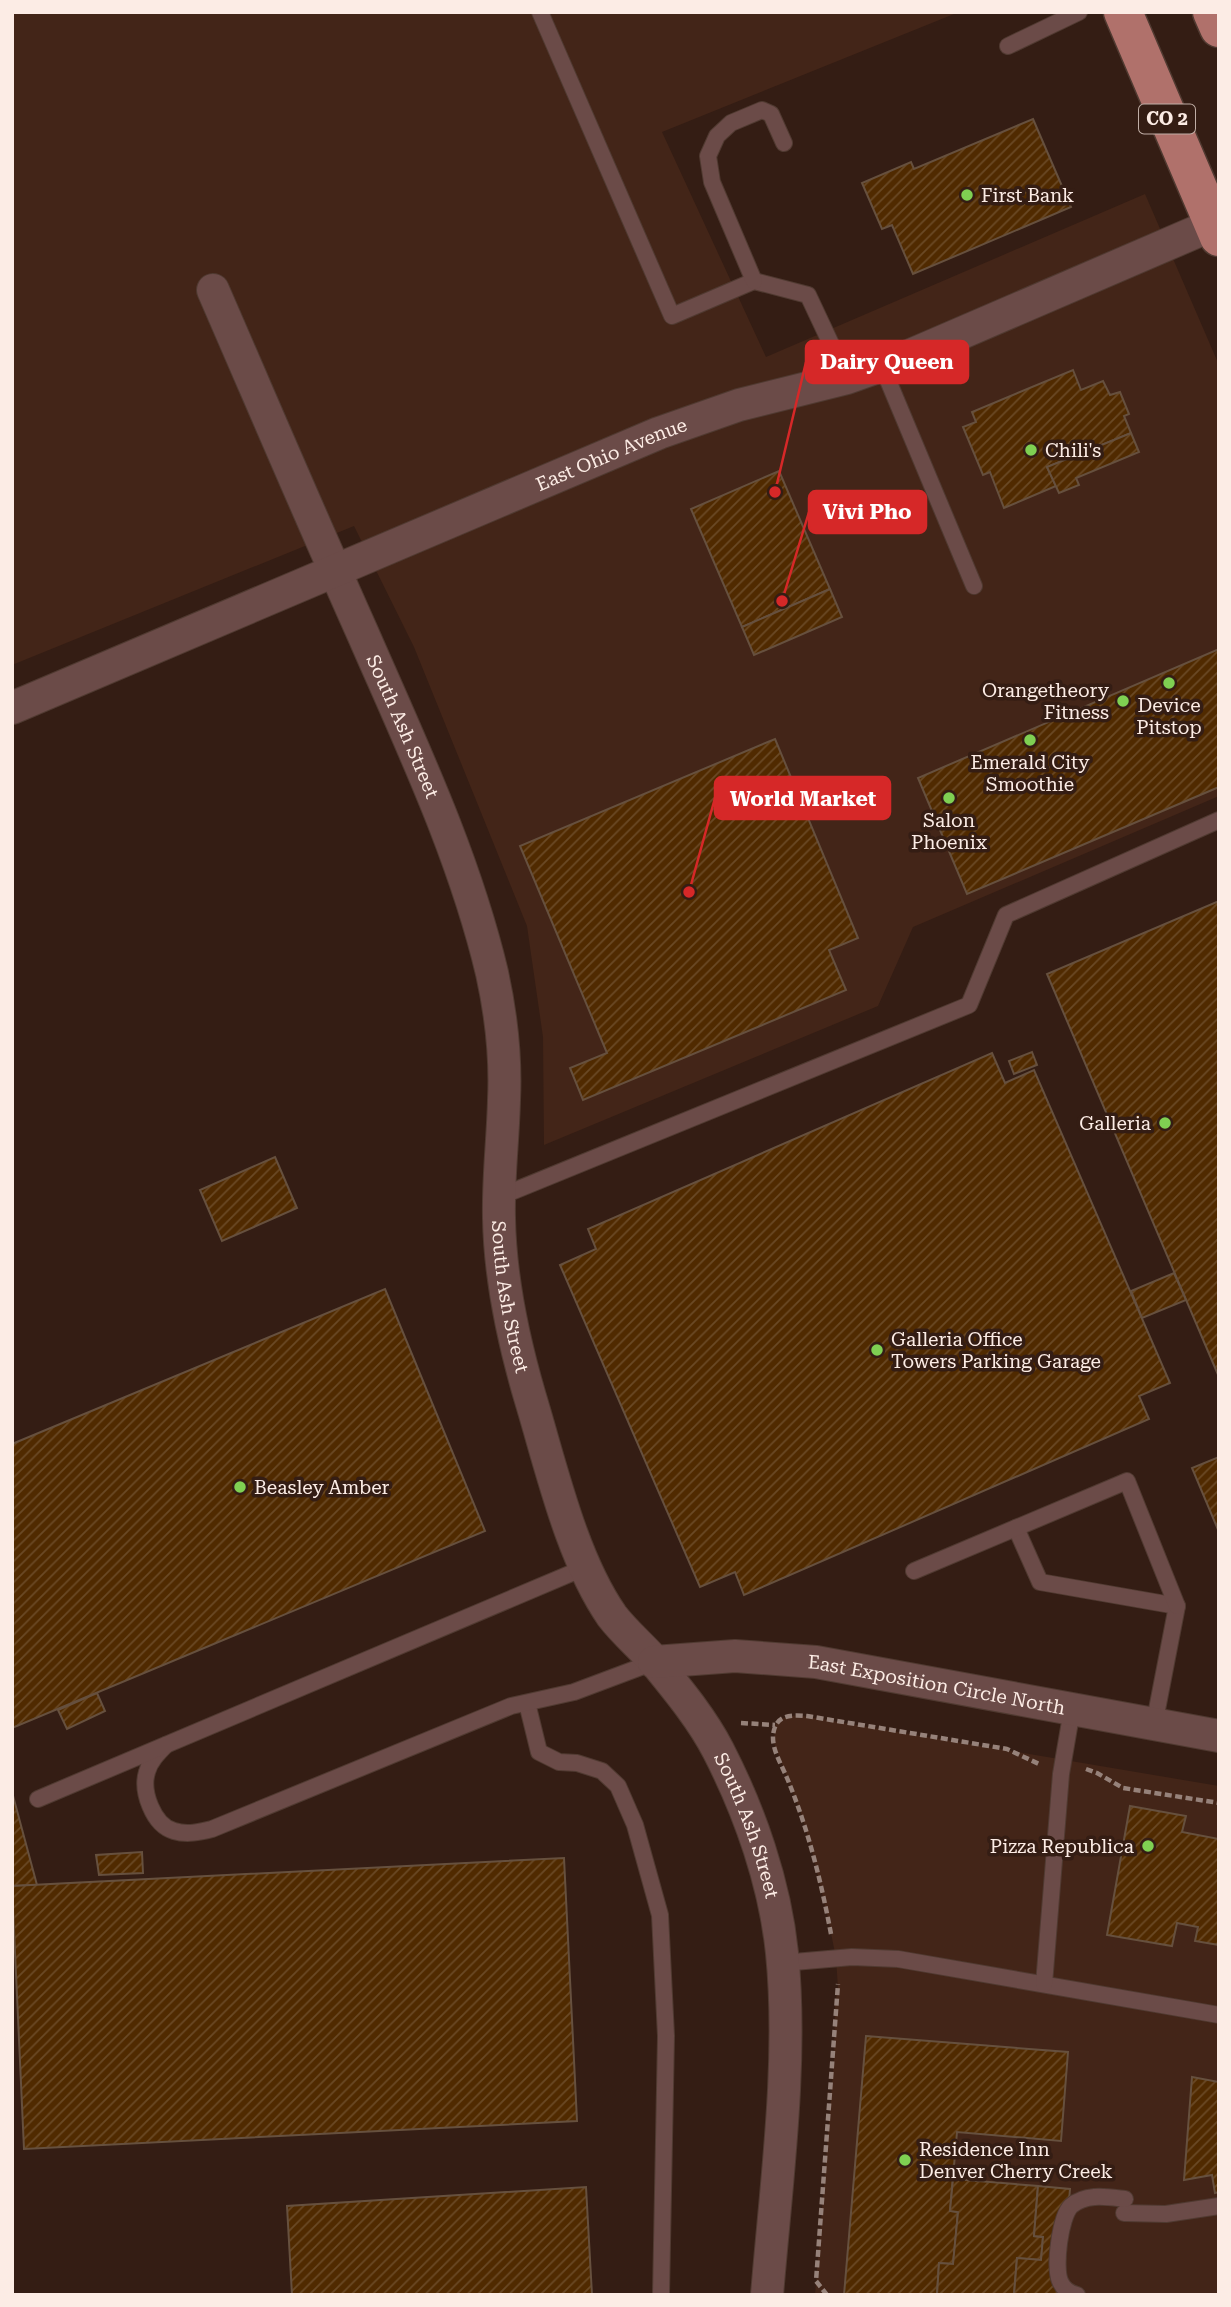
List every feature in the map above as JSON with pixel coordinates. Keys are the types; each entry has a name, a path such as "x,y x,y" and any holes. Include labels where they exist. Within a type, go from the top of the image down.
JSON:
{"main road":[{"name":"CO 2","path":"1122,12 1217,228"},
{"path":"1212,12 1219,28"}],"street":[{"name":"East Ohio Avenue","path":"12,708 659,433 739,405 847,378 882,366 1217,228"},
{"name":"South Ash Street","path":"213,290 445,828 468,891 492,974 500,1020 504,1072 499,1197 501,1246 513,1325 528,1388 564,1507 586,1567 615,1620 654,1662 705,1729 731,1779 751,1828 768,1884 782,1963 785,2014 783,2086 767,2295"},
{"name":"East Exposition Circle North","path":"654,1662 735,1656 816,1662 1219,1737"}],"lane":[{"path":"540,12 672,316 754,281 807,295 847,378"},
{"path":"1008,46 1079,12"},
{"path":"754,281 712,182 708,156 718,136 731,123 762,110 771,114 784,144"},
{"path":"882,366 974,586"},
{"path":"499,1197 969,1005 1006,915 1219,820"},
{"path":"914,1571 1126,1481 1177,1606 1154,1725"},
{"path":"1016,1528 1040,1582 1177,1606"},
{"path":"38,1799 586,1567"},
{"path":"166,1745 154,1757 146,1772 145,1791 160,1822 172,1831 191,1833 212,1829 511,1706 574,1692 654,1662"},
{"path":"527,1703 539,1752 559,1762 577,1763 602,1771 623,1795 635,1825 660,1914 666,2036 661,2295"},
{"path":"1044,1984 1062,1767 1072,1710"},
{"path":"782,1963 852,1957 889,1958 1219,2015"},
{"path":"1077,2295 1065,2289 1059,2276 1061,2228 1065,2214 1071,2206 1088,2197 1166,2214 1219,2206"}],"path":[{"path":"775,1725 788,1716 807,1716 1007,1749 1036,1763 1091,1770 1123,1788 1219,1803"}],"shaded area":[{"path":"12,12 959,12 662,132 766,357 1145,194 1219,365 1219,796 913,927 878,1006 544,1145 543,1037 527,926 414,647 354,526 12,665"},
{"path":"797,1715 1219,1786 1219,2295 815,2295 838,1988 836,1958 813,1855 802,1816 774,1743 775,1725 780,1719"}],"building":[{"name":"First Bank","path":"1033,119 1071,207 913,274 892,225 882,229 862,183 911,162 914,169"},
{"name":"Chili's","path":"1073,370 1081,390 1103,381 1110,395 1120,392 1129,414 1124,416 1131,433 1047,467 1056,486 1004,508 990,472 983,475 963,427 976,422 972,412"},
{"path":"1131,433 1139,452 1076,478 1079,485 1059,493 1047,467"},
{"path":"779,471 830,589 742,627 691,509"},
{"path":"830,589 842,617 754,655 742,627"},
{"path":"1219,649 1219,787 967,894 918,778"},
{"path":"775,739 858,938 829,950 846,990 583,1100 570,1068 607,1053 520,846"},
{"name":"Galleria","path":"1219,901 1219,1377 1047,974"},
{"path":"1032,1052 1037,1065 1014,1074 1009,1061"},
{"name":"Galleria Office Towers Parking Garage","path":"992,1053 1005,1083 1034,1070 1170,1383 1139,1396 1149,1419 744,1595 735,1572 700,1587 560,1265 596,1249 588,1229"},
{"path":"275,1157 297,1208 222,1241 200,1190"},
{"path":"1174,1273 1186,1300 1142,1318 1131,1291"},
{"name":"Beasley Amber","path":"385,1289 485,1531 12,1728 12,1444"},
{"path":"1219,1457 1219,1532 1192,1468"},
{"path":"97,1693 105,1711 67,1729 58,1710"},
{"path":"12,1792 37,1885 12,1886"},
{"path":"1130,1806 1186,1816 1182,1832 1219,1839 1219,1945 1195,1941 1198,1927 1177,1923 1172,1946 1107,1935"},
{"path":"142,1852 143,1873 99,1875 96,1855"},
{"path":"564,1858 577,2121 24,2149 12,1886"},
{"name":"Residence Inn Denver Cherry Creek","path":"866,2036 1068,2052 1061,2141 957,2132 950,2211 958,2212 953,2264 939,2263 937,2295 844,2295"},
{"path":"1192,2077 1219,2082 1219,2192 1215,2193 1212,2175 1184,2180"},
{"path":"953,2179 1038,2186 1034,2236 1043,2237 1041,2260 1017,2258 1014,2295 937,2295 939,2263 953,2264 958,2212 950,2211"},
{"path":"1038,2186 1070,2189 1061,2295 1014,2295 1017,2258 1041,2260 1043,2237 1034,2236"},
{"path":"586,2187 592,2295 292,2295 287,2206"}],"place":[{"name":"First Bank","path":"967,195"},
{"name":"Chili's","path":"1031,450"},
{"name":"Dairy Queen","path":"775,492"},
{"name":"Vivi Pho","path":"782,601"},
{"name":"Device Pitstop","path":"1169,683"},
{"name":"Orangetheory Fitness","path":"1123,701"},
{"name":"Emerald City Smoothie","path":"1030,740"},
{"name":"Salon Phoenix","path":"949,798"},
{"name":"World Market","path":"689,892"},
{"name":"Galleria","path":"1165,1123"},
{"name":"Galleria Office Towers Parking Garage","path":"877,1350"},
{"name":"Beasley Amber","path":"240,1487"},
{"name":"Pizza Republica","path":"1148,1846"},
{"name":"Residence Inn Denver Cherry Creek","path":"905,2160"}]}
